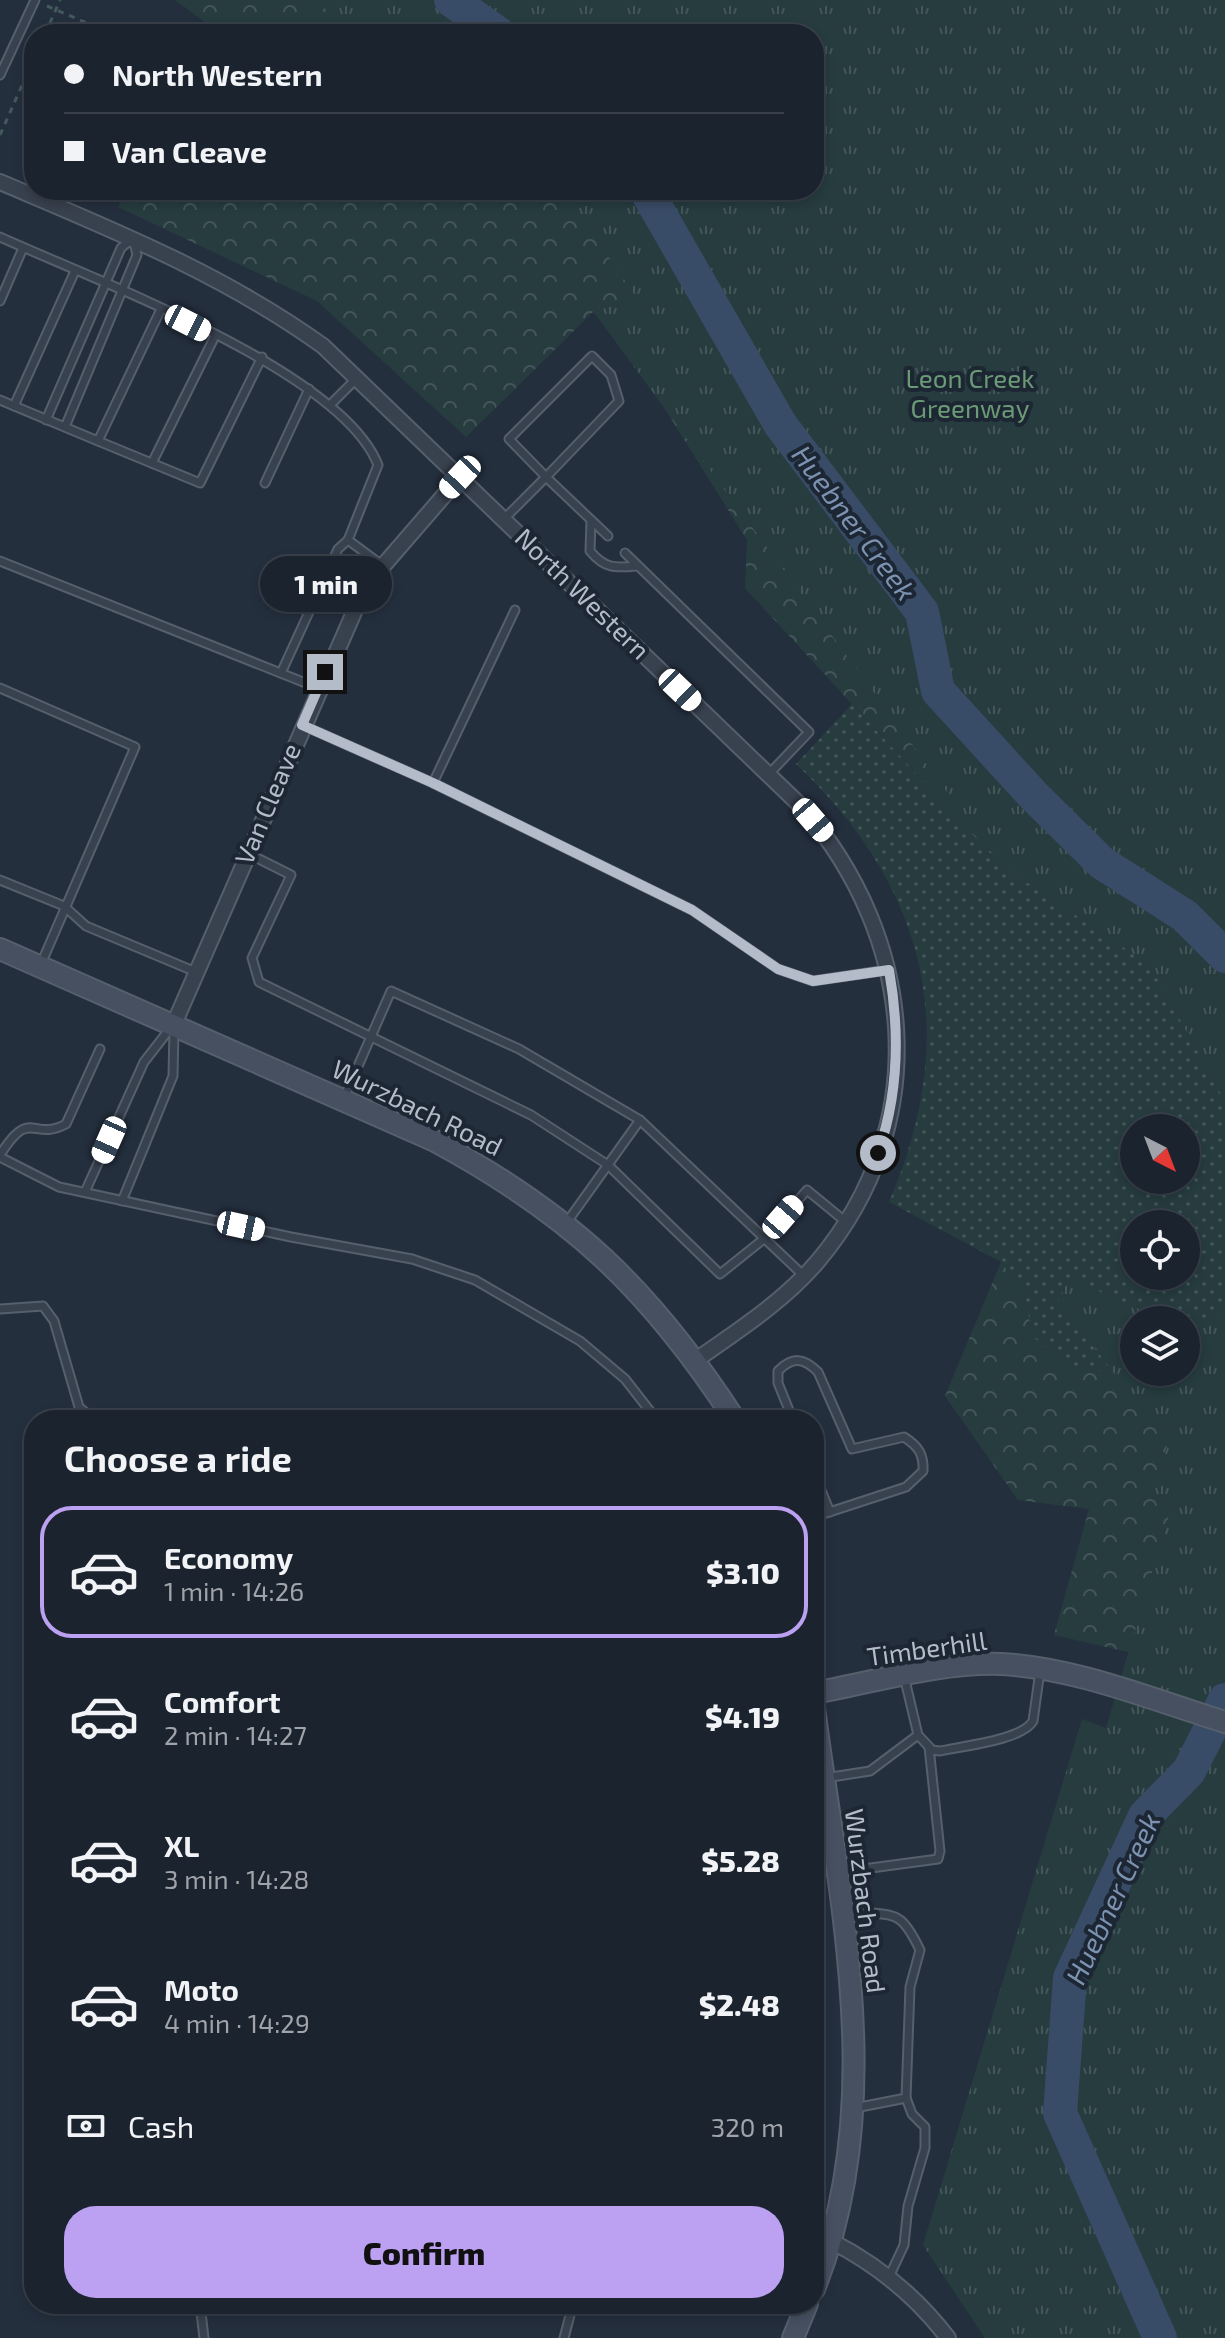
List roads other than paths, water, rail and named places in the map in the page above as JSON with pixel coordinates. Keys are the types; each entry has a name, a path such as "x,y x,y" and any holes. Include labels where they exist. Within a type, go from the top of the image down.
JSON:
{"main road":[{"name":"Wurzbach Road","path":"0,949 343,1100 490,1170 604,1254 696,1360 728,1410"},
{"name":"Timberhill","path":"824,1691 986,1665 1040,1669 1225,1722"},
{"name":"Wurzbach Road","path":"824,1787 851,1994 853,2109 824,2232"},
{"path":"793,2338 803,2314"}],"street":[{"name":"North Western","path":"1,184 24,193"},
{"name":"North Western","path":"40,200 133,238 267,305 323,346 810,816 846,863 877,926 889,970 897,1030 892,1101 873,1169 846,1222 804,1276 767,1310 696,1360"},
{"name":"Van Cleave","path":"174,1024 318,688 355,610 383,566 460,477"},
{"path":"824,2241 867,2260 889,2277 926,2309 948,2338"}],"lane":[{"path":"0,75 34,0"},
{"path":"0,237 262,357 331,404 373,450 378,465 348,540 338,549 281,673"},
{"path":"46,420 121,248 133,238 137,255 65,427"},
{"path":"0,301 23,248"},
{"path":"14,406 75,271"},
{"path":"98,441 161,309"},
{"path":"152,463 215,336"},
{"path":"504,519 546,477 619,401 611,375 592,356 509,439 546,477 608,536"},
{"path":"0,400 200,483 262,357"},
{"path":"331,404 357,378"},
{"path":"265,483 309,389"},
{"path":"591,521 590,551 599,561 611,568 637,566"},
{"path":"348,540 383,566"},
{"path":"625,553 809,732 768,775"},
{"path":"0,561 318,688"},
{"path":"433,783 515,610"},
{"path":"0,688 135,747 40,966"},
{"path":"302,725 433,783 692,910 778,969 813,981 889,970"},
{"path":"248,853 291,875 252,958 259,982 372,1034 531,1115 608,1165 720,1274 765,1238 807,1190 846,1222"},
{"path":"0,880 64,906 86,926 196,972"},
{"path":"343,1100 391,991 519,1049 640,1120 804,1276"},
{"path":"85,1192 144,1062 174,1024"},
{"path":"122,1201 173,1076 174,1024"},
{"path":"100,1049 66,1124 56,1129 27,1127 15,1132 0,1156 59,1187 412,1259 475,1280 580,1341 625,1379 649,1410"},
{"path":"565,1224 640,1120"},
{"path":"0,1309 43,1306 54,1321 82,1410"},
{"path":"787,1410 778,1383 778,1371 787,1361 797,1359 809,1363 818,1372 852,1449 904,1437 917,1445 923,1458 923,1471 906,1487 824,1514"},
{"path":"824,1497 830,1512"},
{"path":"904,1676 918,1735 929,1747 940,1751 1007,1737 1029,1728 1033,1721 1040,1669"},
{"path":"824,1779 870,1771 918,1735"},
{"path":"835,1873 938,1859 940,1851 929,1747"},
{"path":"851,1910 900,1916 920,1950 910,1987 906,2098 912,2114 925,2127 925,2148 908,2206 904,2245 889,2277"},
{"path":"853,2109 906,2098"},
{"path":"201,2314 204,2338"},
{"path":"564,2338 570,2314"}],"waterway":[{"name":"Huebner Creek","path":"451,0 485,24"},
{"name":"Huebner Creek","path":"652,200 780,424 922,612 938,691 1033,795 1102,863 1185,916 1225,956"},
{"name":"Huebner Creek","path":"1160,2338 1060,2113 1070,1978 1145,1816 1189,1771 1225,1700"}],"park label":[{"name":"Leon Creek Greenway","path":"970,394"}]}
